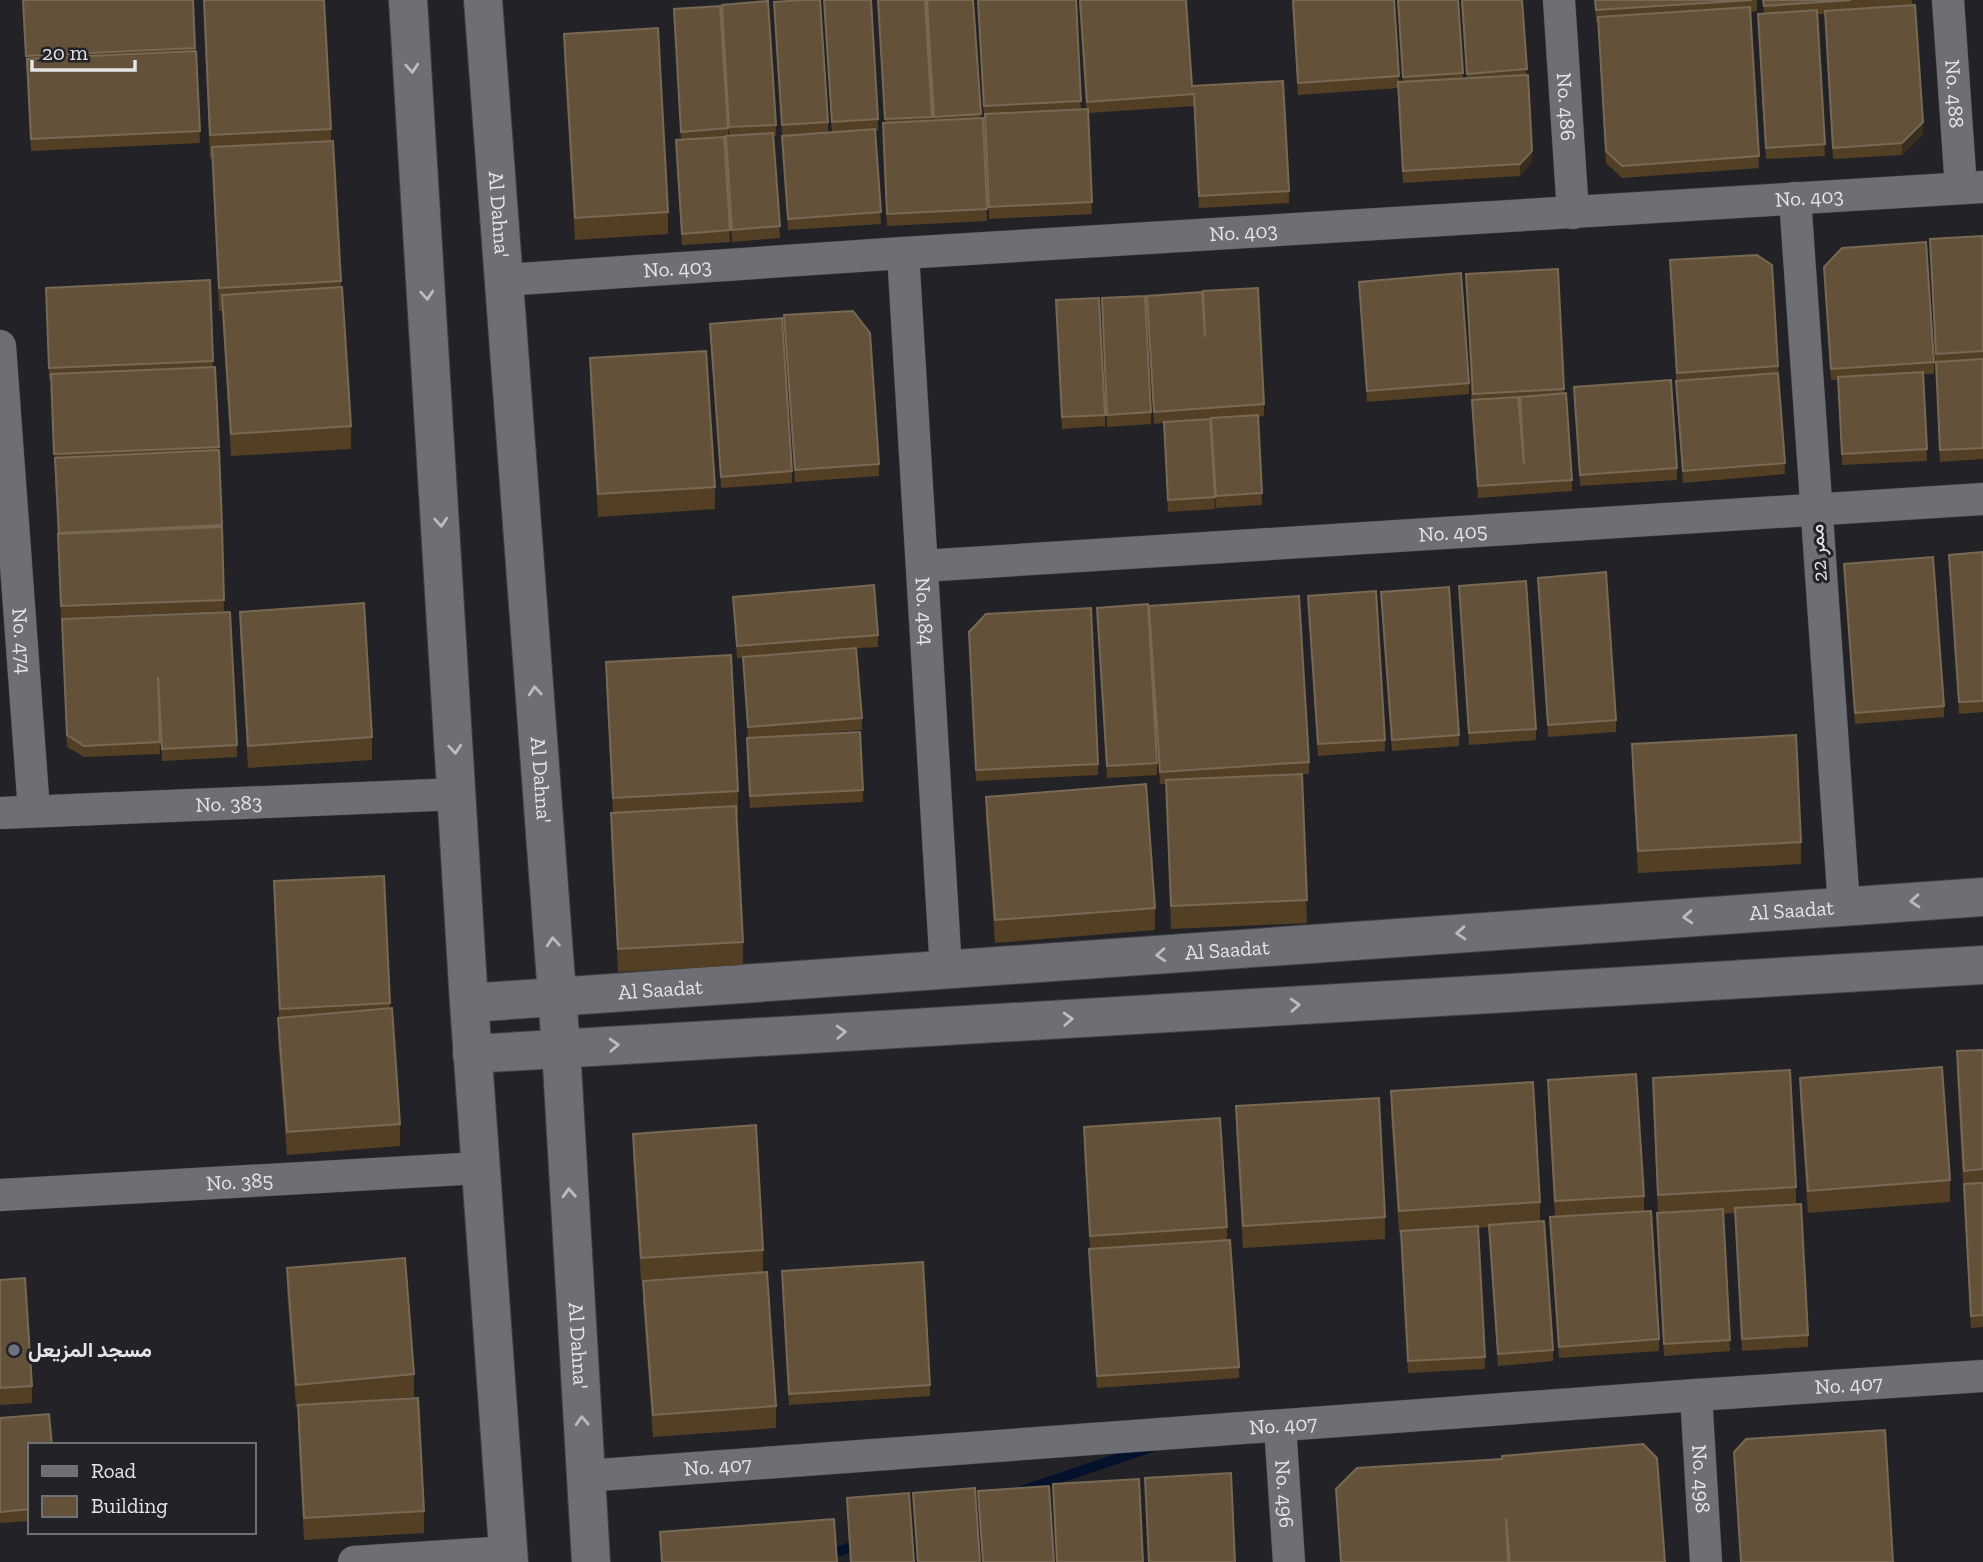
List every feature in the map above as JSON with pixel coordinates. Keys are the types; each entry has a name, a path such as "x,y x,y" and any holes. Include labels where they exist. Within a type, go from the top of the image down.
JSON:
{"street":[{"path":"354,1562 508,1557 472,1054 408,0"},
{"name":"Al Dahna'","path":"483,0 561,1048 591,1562"},
{"name":"No. 486","path":"1559,0 1573,213"},
{"name":"No. 488","path":"1948,0 1972,187"},
{"name":"No. 403","path":"505,280 1972,187"},
{"name":"ممر 22","path":"1795,198 1844,906"},
{"name":"No. 484","path":"903,253 946,970"},
{"name":"No. 474","path":"0,346 34,811"},
{"name":"No. 405","path":"922,566 1983,499"},
{"name":"No. 383","path":"0,813 458,794"},
{"name":"Al Saadat","path":"469,1003 1983,897"},
{"path":"472,1054 1983,965"},
{"name":"No. 385","path":"0,1195 480,1168"},
{"name":"No. 407","path":"585,1476 1983,1376"},
{"name":"No. 498","path":"1696,1395 1706,1562"},
{"name":"No. 496","path":"1280,1426 1289,1562"}],"building":[{"path":"23,0 193,0 195,48 26,56"},
{"path":"204,0 324,0 331,129 210,135"},
{"path":"820,0 828,122 782,125 774,2"},
{"path":"824,0 871,0 878,119 832,122"},
{"path":"878,0 925,0 932,117 885,119"},
{"path":"927,0 973,0 981,114 934,117"},
{"path":"978,0 1076,0 1081,101 984,106"},
{"path":"1080,0 1186,0 1192,86 1283,81 1289,191 1199,196 1194,94 1087,102"},
{"path":"1293,0 1394,0 1399,76 1298,83"},
{"path":"1398,0 1458,0 1463,73 1403,77"},
{"path":"1462,0 1522,0 1527,69 1467,74"},
{"path":"1595,0 1752,0 1596,10"},
{"path":"1763,0 1851,0 1764,6"},
{"path":"768,1 776,125 729,127 722,5"},
{"path":"1915,5 1923,122 1902,143 1833,148 1825,11"},
{"path":"720,6 728,128 681,132 674,9"},
{"path":"1750,7 1759,156 1622,166 1606,151 1598,17"},
{"path":"1817,10 1825,144 1766,148 1758,14"},
{"path":"658,28 668,212 575,218 564,34"},
{"path":"196,51 200,131 31,139 27,59"},
{"path":"1528,75 1532,151 1520,164 1403,171 1398,82"},
{"path":"1088,109 1092,202 989,207 985,114"},
{"path":"983,118 987,209 887,214 883,123"},
{"path":"875,129 881,212 788,219 782,136"},
{"path":"773,133 780,226 732,230 726,136"},
{"path":"724,137 730,230 682,234 676,140"},
{"path":"333,141 341,281 219,288 212,147"},
{"path":"1983,236 1983,351 1936,354 1930,239"},
{"path":"1926,242 1934,362 1831,369 1824,267 1842,248"},
{"path":"1757,255 1772,265 1778,366 1677,373 1670,260"},
{"path":"1558,269 1564,389 1473,394 1466,274"},
{"path":"1461,273 1469,383 1367,391 1359,282"},
{"path":"210,280 213,361 49,368 46,288"},
{"path":"342,287 351,426 231,434 222,295"},
{"path":"1258,288 1264,404 1154,412 1147,296 1202,292 1205,337 1203,291"},
{"path":"1145,296 1151,412 1107,415 1102,298"},
{"path":"1099,298 1105,415 1062,417 1056,300"},
{"path":"853,311 870,333 879,464 795,470 784,315"},
{"path":"782,318 792,471 721,477 710,324"},
{"path":"706,351 715,487 598,494 590,358"},
{"path":"1983,359 1983,448 1940,450 1936,362"},
{"path":"215,367 219,447 54,454 51,374"},
{"path":"1923,372 1927,449 1842,454 1838,377"},
{"path":"1778,373 1785,463 1683,471 1676,381"},
{"path":"1671,380 1677,468 1580,475 1574,387"},
{"path":"1566,393 1572,480 1478,486 1472,400 1518,397 1524,464 1520,397"},
{"path":"1258,415 1262,493 1216,496 1211,418"},
{"path":"1210,419 1215,497 1168,500 1164,422"},
{"path":"219,450 222,525 59,533 55,458"},
{"path":"222,527 224,600 61,606 58,534"},
{"path":"1983,552 1983,701 1959,702 1949,555"},
{"path":"1933,557 1944,706 1855,713 1844,564"},
{"path":"1606,572 1616,720 1548,725 1538,578"},
{"path":"1526,581 1536,729 1469,733 1459,586"},
{"path":"874,585 878,635 737,646 733,597"},
{"path":"1449,587 1459,735 1392,740 1381,592"},
{"path":"1376,591 1385,740 1318,744 1308,596"},
{"path":"1299,596 1309,762 1160,772 1149,606"},
{"path":"364,603 372,737 248,746 240,612"},
{"path":"1148,604 1157,763 1107,766 1097,608"},
{"path":"1091,608 1098,764 976,770 969,632 986,614"},
{"path":"230,612 237,745 162,749 158,677 160,742 84,746 67,735 62,619"},
{"path":"856,648 862,718 748,727 743,657"},
{"path":"731,655 738,791 613,798 606,662"},
{"path":"860,732 863,790 750,796 747,738"},
{"path":"1796,735 1801,842 1638,851 1632,744"},
{"path":"1302,774 1307,900 1171,906 1166,780"},
{"path":"1146,784 1155,908 995,920 986,797"},
{"path":"736,806 743,942 618,949 611,813"},
{"path":"384,876 390,1003 280,1009 274,881"},
{"path":"392,1008 400,1124 287,1132 278,1018"},
{"path":"1983,1050 1983,1169 1964,1171 1957,1051"},
{"path":"1942,1067 1950,1180 1808,1191 1800,1078"},
{"path":"1790,1070 1796,1187 1658,1195 1653,1078"},
{"path":"1636,1074 1644,1196 1555,1201 1548,1080"},
{"path":"1533,1082 1540,1202 1399,1211 1391,1091"},
{"path":"1379,1098 1385,1217 1243,1226 1236,1106"},
{"path":"1220,1118 1227,1227 1090,1236 1084,1127"},
{"path":"756,1125 763,1250 641,1258 633,1134"},
{"path":"1983,1183 1983,1315 1971,1316 1964,1184"},
{"path":"1801,1204 1808,1335 1742,1339 1735,1208"},
{"path":"1723,1209 1730,1340 1664,1344 1657,1213"},
{"path":"1651,1211 1659,1339 1559,1347 1550,1217"},
{"path":"1544,1221 1553,1350 1498,1354 1489,1225"},
{"path":"1478,1226 1485,1357 1408,1361 1401,1231"},
{"path":"1230,1240 1239,1367 1097,1376 1089,1249"},
{"path":"405,1258 414,1374 296,1385 287,1268"},
{"path":"923,1262 930,1385 789,1394 782,1271"},
{"path":"767,1272 776,1406 653,1415 643,1281"},
{"name":"مسجد المزيعل","path":"25,1278 32,1386 0,1388 0,1280"},
{"path":"418,1398 424,1511 304,1518 298,1405"},
{"path":"49,1414 52,1443 28,1443 28,1509 0,1512 0,1418"},
{"path":"1885,1430 1893,1562 1741,1562 1734,1452 1746,1439"},
{"path":"1643,1444 1657,1458 1665,1562 1510,1562 1506,1518 1508,1562 1341,1562 1336,1489 1357,1468 1502,1459 1502,1456"},
{"path":"1231,1473 1235,1562 1149,1562 1145,1478"},
{"path":"1139,1479 1143,1562 1057,1562 1053,1484"},
{"path":"1049,1486 1054,1562 983,1562 978,1491"},
{"path":"975,1488 980,1562 918,1562 913,1493"},
{"path":"909,1493 914,1562 851,1562 847,1498"},
{"path":"834,1519 837,1562 662,1562 660,1532"}],"waterway":[{"path":"1021,1491 1152,1447"},
{"path":"807,1562 863,1543"}],"place":[{"name":"مسجد المزيعل","path":"14,1350"}]}
